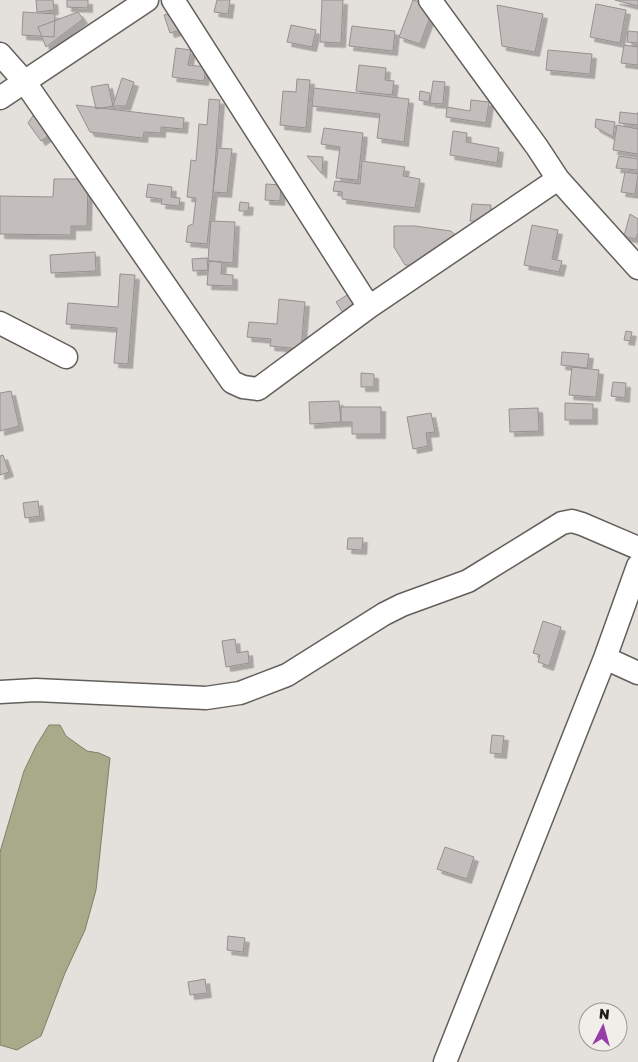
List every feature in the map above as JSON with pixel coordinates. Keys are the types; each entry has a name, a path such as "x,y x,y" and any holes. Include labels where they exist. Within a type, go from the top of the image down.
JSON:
{"street":[{"path":"0,98 147,0"},
{"path":"173,0 369,307"},
{"path":"430,0 558,178 638,268"},
{"path":"0,54 24,81 232,382 243,387 258,389 369,307 558,178"},
{"path":"0,323 66,357"},
{"path":"0,692 36,690 206,698 224,697 288,675 384,614 402,605 468,581 562,523 572,521 582,524 638,548"},
{"path":"445,1062 605,658 638,566"},
{"path":"605,658 638,673"}],"shaded area":[{"path":"49,725 60,725 66,736 87,751 99,753 110,758 96,890 85,930 65,973 41,1036 17,1050 0,1045 0,852 24,771"}],"building":[{"path":"36,0 53,0 54,10 37,12"},
{"path":"67,0 88,0 88,8 67,7"},
{"path":"217,0 230,0 228,14 214,12"},
{"path":"322,0 343,0 341,43 320,42"},
{"path":"413,0 434,6 420,44 399,37"},
{"path":"615,0 638,0 638,6"},
{"path":"596,4 626,10 620,43 590,37"},
{"path":"497,5 543,14 535,52 502,46"},
{"path":"178,11 184,29 170,33 164,15"},
{"path":"23,12 55,14 54,37 22,35"},
{"path":"78,12 83,19 46,47 38,27"},
{"path":"291,25 316,30 312,47 287,42"},
{"path":"352,26 395,31 393,51 349,46"},
{"path":"628,31 638,32 638,43 627,42"},
{"path":"624,45 638,47 638,65 621,63"},
{"path":"176,48 191,50 188,65 206,67 204,81 172,77"},
{"path":"548,50 592,54 590,74 546,70"},
{"path":"359,65 386,68 385,80 394,81 392,95 356,91"},
{"path":"122,78 134,82 126,106 113,106"},
{"path":"297,79 310,80 306,128 280,125 283,91 296,92"},
{"path":"433,81 445,82 443,104 430,103"},
{"path":"108,84 113,106 96,109 91,87"},
{"path":"314,88 409,99 404,142 377,138 380,114 312,106"},
{"path":"420,91 430,93 429,102 419,100"},
{"path":"209,99 220,100 207,244 186,242 188,226 193,224 196,198 187,197 191,160 196,161 199,124 207,125"},
{"path":"471,100 489,102 486,123 446,117 447,107 470,111"},
{"path":"76,105 184,118 183,129 161,127 161,133 144,132 143,138 90,132"},
{"path":"620,112 638,114 638,125 619,123"},
{"path":"35,113 51,134 41,141 28,123"},
{"path":"596,119 615,122 613,137 595,127"},
{"path":"617,125 638,129 638,154 613,150"},
{"path":"324,128 363,133 358,180 336,178 340,147 321,144"},
{"path":"453,131 467,133 466,142 499,148 497,163 450,155"},
{"path":"218,148 232,149 227,193 213,192"},
{"path":"307,156 323,157 322,174"},
{"path":"619,156 638,159 638,170 616,168"},
{"path":"362,161 405,167 403,176 420,179 415,208 342,199 342,192 333,191 335,181 360,184"},
{"path":"625,172 638,174 635,194 621,192"},
{"path":"54,179 88,179 87,226 71,226 71,235 0,234 0,196 53,197"},
{"path":"148,184 172,187 171,197 180,198 179,206 161,204 162,199 146,197"},
{"path":"266,184 281,185 280,201 265,200"},
{"path":"240,202 249,203 248,211 239,211"},
{"path":"472,204 491,205 490,222 470,221"},
{"path":"630,214 638,219 638,233 635,239 624,236"},
{"path":"211,221 235,222 233,263 208,260"},
{"path":"532,225 558,230 552,259 562,261 559,272 524,265"},
{"path":"394,226 415,226 451,231 461,240 422,266 405,265 394,247"},
{"path":"95,252 96,271 51,273 50,255"},
{"path":"207,258 208,270 193,271 192,259"},
{"path":"209,261 222,262 221,274 233,275 233,286 207,285"},
{"path":"120,274 135,275 128,364 114,363 117,328 66,324 68,303 118,307"},
{"path":"355,290 365,307 347,319 336,302"},
{"path":"279,299 305,302 301,349 270,346 271,339 247,337 249,322 277,324"},
{"path":"626,331 632,332 630,341 624,340"},
{"path":"562,352 589,354 587,368 561,365"},
{"path":"572,367 599,370 596,397 569,395"},
{"path":"361,373 374,374 374,387 361,387"},
{"path":"613,382 626,383 625,398 611,396"},
{"path":"11,391 19,426 0,431 0,393"},
{"path":"339,401 341,422 310,424 309,402"},
{"path":"565,403 593,404 593,420 565,420"},
{"path":"341,407 381,407 381,434 352,434 352,422 341,422"},
{"path":"538,408 539,431 510,432 509,409"},
{"path":"431,413 435,432 426,433 428,446 413,449 407,417"},
{"path":"3,455 9,472 0,475 0,456"},
{"path":"38,501 40,516 25,518 23,503"},
{"path":"348,538 363,538 362,550 347,549"},
{"path":"543,621 561,627 549,666 538,662 540,655 533,653"},
{"path":"235,639 237,653 248,651 249,663 226,667 222,641"},
{"path":"492,735 504,736 502,754 490,753"},
{"path":"445,847 474,857 467,879 437,869"},
{"path":"228,936 245,938 243,952 227,950"},
{"path":"205,979 207,993 190,995 188,982"}]}
